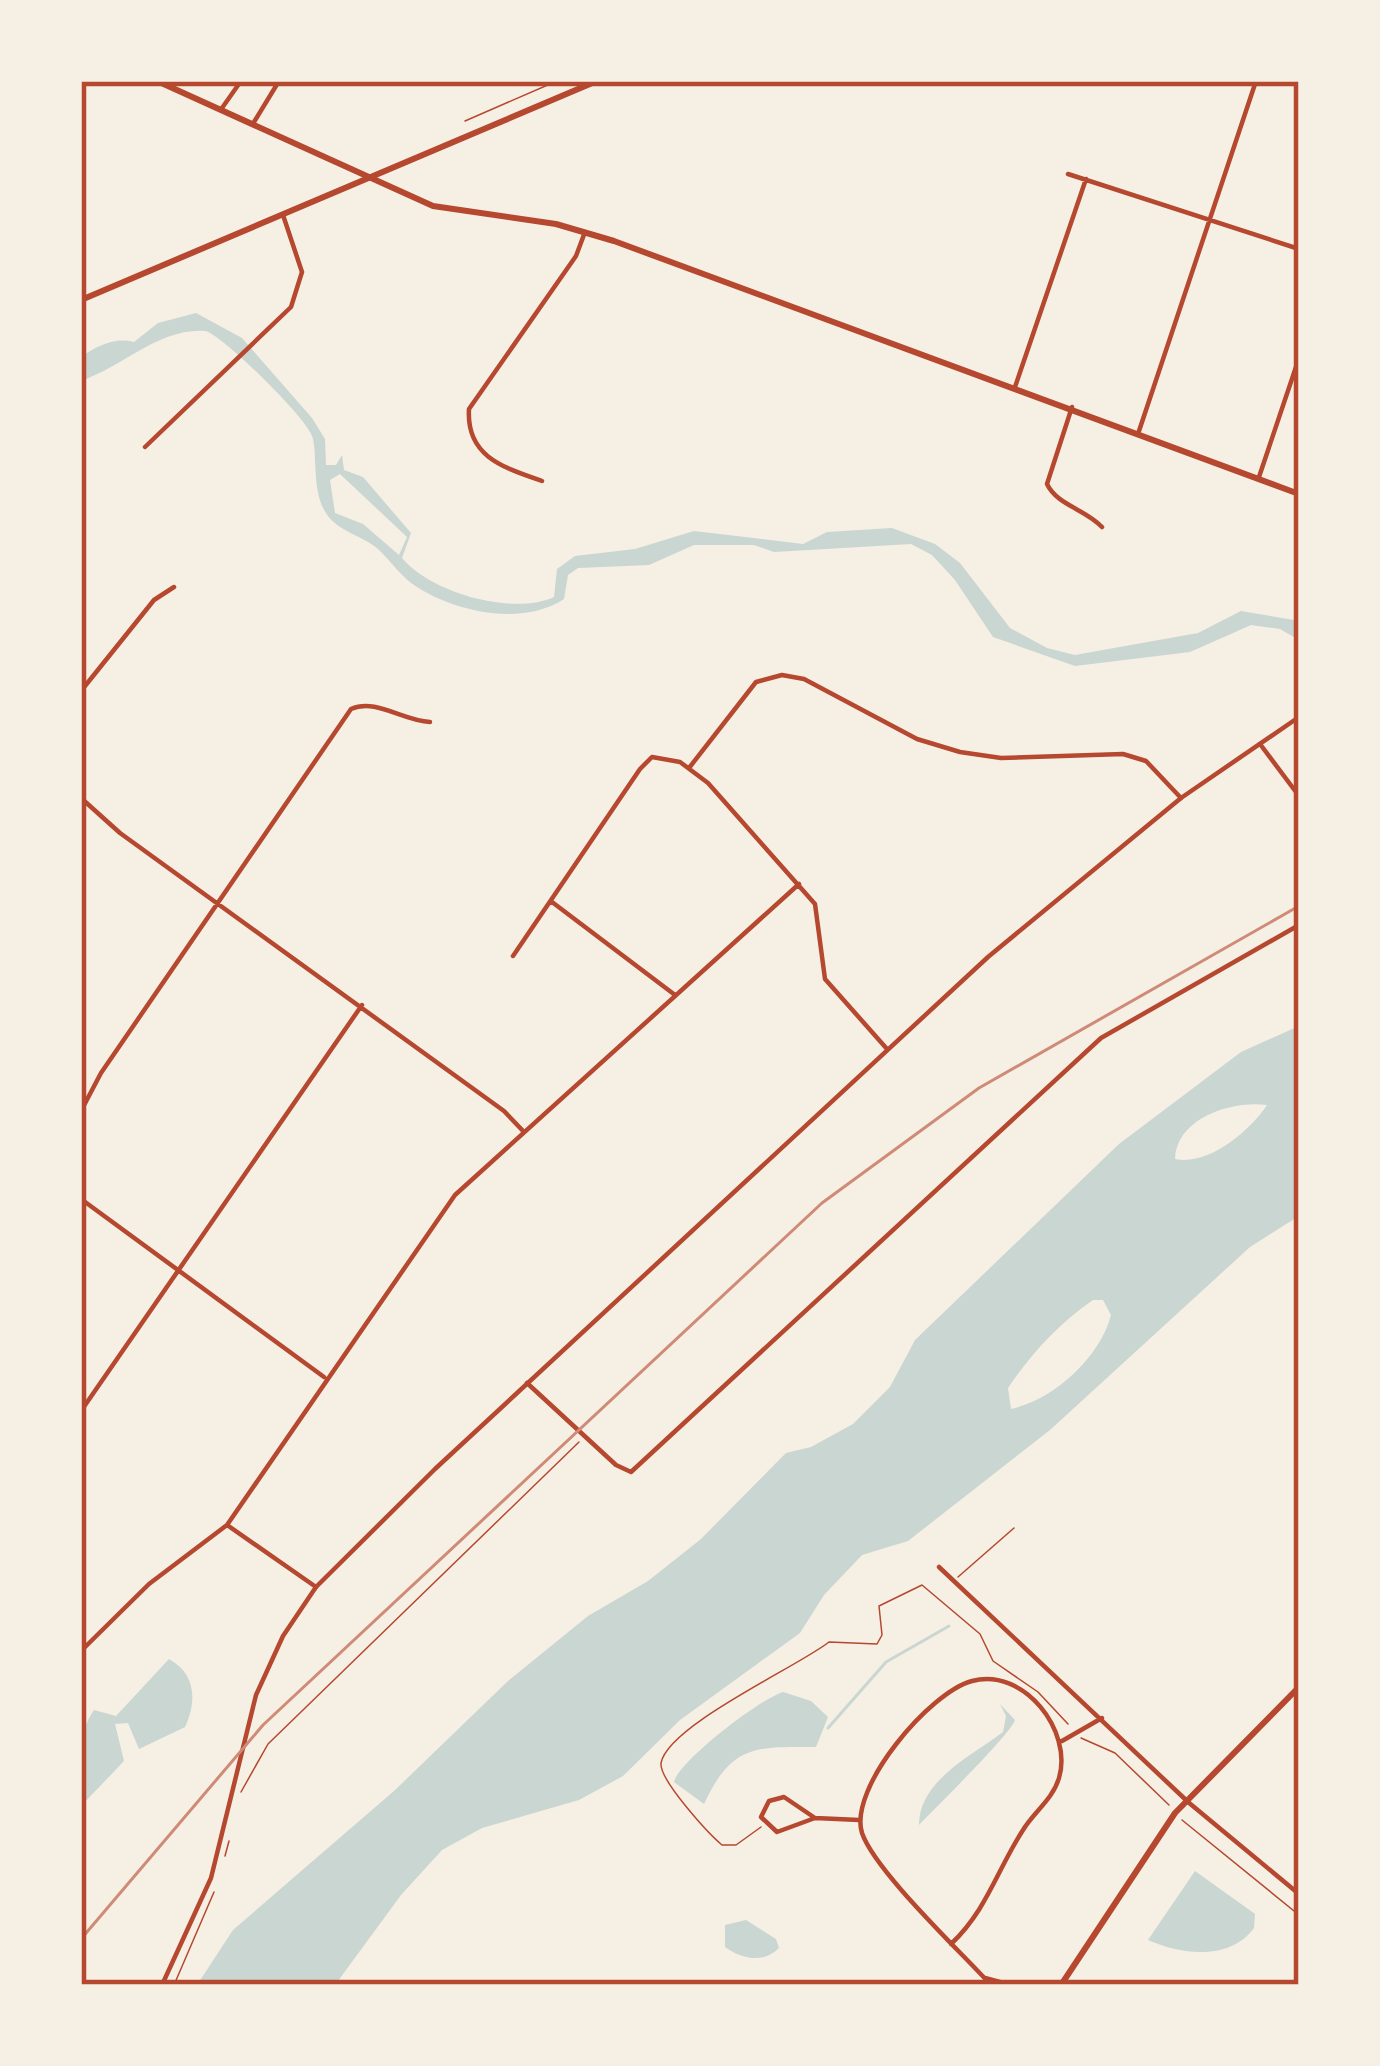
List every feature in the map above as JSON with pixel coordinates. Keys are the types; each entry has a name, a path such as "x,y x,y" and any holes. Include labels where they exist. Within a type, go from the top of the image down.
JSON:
{"main road":[{"path":"157,81 433,206 585,232 1138,431 1299,494"},
{"path":"81,300 597,81"},
{"path":"1061,1985 1186,1800 1299,1687"}],"street":[{"path":"222,108 241,81"},
{"path":"254,122 279,81"},
{"path":"1138,431 1256,81"},
{"path":"1068,174 1299,249"},
{"path":"1015,387 1086,179"},
{"path":"145,447 285,316 299,289 299,255 283,214"},
{"path":"542,481 477,450 468,430 469,409 577,256 585,232"},
{"path":"1258,477 1299,358"},
{"path":"1072,407 1047,484 1059,500 1084,509 1102,526"},
{"path":"81,691 154,600 174,587"},
{"path":"689,768 756,682 782,675 804,679 917,739 960,752 1001,758 1123,754 1146,761 1181,798"},
{"path":"81,1111 100,1073 351,709 369,705 403,719 430,722"},
{"path":"163,1985 211,1878 242,1741 283,1636 316,1587 527,1383 1028,922 1181,798 1299,717"},
{"path":"1260,744 1299,796"},
{"path":"513,956 646,762 659,756 689,768 799,884 819,914 826,979 887,1049"},
{"path":"81,798 120,833 504,1111 524,1132"},
{"path":"81,1651 160,1574 227,1525 324,1377 455,1195 799,884"},
{"path":"552,902 675,995"},
{"path":"527,1383 616,1465 631,1472 1101,1037 1299,925"},
{"path":"81,1411 362,1005"},
{"path":"81,1199 324,1377"},
{"path":"227,1525 316,1587"},
{"path":"939,1567 1186,1800 1299,1894"},
{"path":"951,1944 982,1912 1014,1845 1058,1784 1062,1741 1053,1722 1022,1692 1001,1680 971,1681 940,1699 880,1765 864,1792 859,1820 871,1852 951,1944 991,1985"},
{"path":"1062,1741 1102,1718"},
{"path":"815,1818 792,1801 775,1798 763,1809 764,1825 786,1832 815,1818 859,1820"},
{"path":"985,1978 1011,1985"}],"lane":[{"path":"955,1581 1014,1528"}],"path":[{"path":"465,121 557,81"},
{"path":"246,1777 258,1755 418,1601 445,1567 586,1435"},
{"path":"764,1825 736,1845 722,1845 668,1785 662,1768 666,1754 730,1700 814,1656 829,1642 878,1644 883,1635 879,1606 922,1585 980,1634 993,1661 1038,1692 1071,1730"},
{"path":"1083,1739 1115,1753 1168,1804"},
{"path":"1193,1832 1299,1915"}],"shaded area":[{"path":"196,313 242,338 312,418 325,439 326,465 336,465 342,455 344,470 363,477 411,533 402,558 432,582 474,598 517,604 554,597 557,569 575,556 635,549 694,531 803,544 827,532 892,528 935,544 960,563 1010,628 1047,648 1075,655 1198,633 1241,611 1294,620 1299,640 1280,629 1251,625 1190,652 1075,666 993,637 955,580 932,555 911,544 774,552 754,545 694,545 649,565 578,568 568,575 564,599 530,612 490,613 452,604 417,587 378,549 331,519 318,494 314,443 306,426 262,377 213,335 205,331 172,335 81,381 81,357 107,343 134,342 158,323","holes":["340,474 407,537 399,555 363,524 335,513 330,480"]},
{"path":"1299,1026 1299,1216 1250,1247 1050,1430 908,1541 862,1555 824,1595 800,1633 680,1720 623,1776 579,1800 482,1828 442,1850 401,1895 335,1985 197,1985 233,1930 394,1791 508,1681 588,1616 648,1581 701,1539 786,1453 811,1447 853,1424 890,1387 915,1340 1119,1144 1241,1052","holes":["1267,1105 1227,1145 1201,1157 1175,1159 1185,1133 1208,1115 1238,1106","1093,1300 1103,1300 1111,1315 1097,1347 1058,1387 1011,1409 1008,1388 1017,1375 1057,1329"]},
{"path":"169,1659 185,1672 192,1689 185,1727 139,1749 128,1723 115,1724 124,1761 81,1806 82,1743 88,1720 94,1710 116,1716"},
{"path":"783,1692 811,1701 828,1717 816,1747 748,1753 725,1770 704,1804 674,1782 690,1760 722,1732"},
{"path":"1000,1704 1015,1720 1010,1728 919,1825 921,1809 938,1782 1003,1732 1006,1716"},
{"path":"1195,1871 1255,1914 1254,1928 1244,1939 1205,1952 1148,1940"},
{"path":"746,1920 776,1939 779,1948 752,1958 725,1947 725,1925"}],"waterway":[{"path":"828,1728 886,1662 949,1626"}],"railway":[{"path":"81,1939 263,1725 822,1203 979,1088 1299,906"}]}
